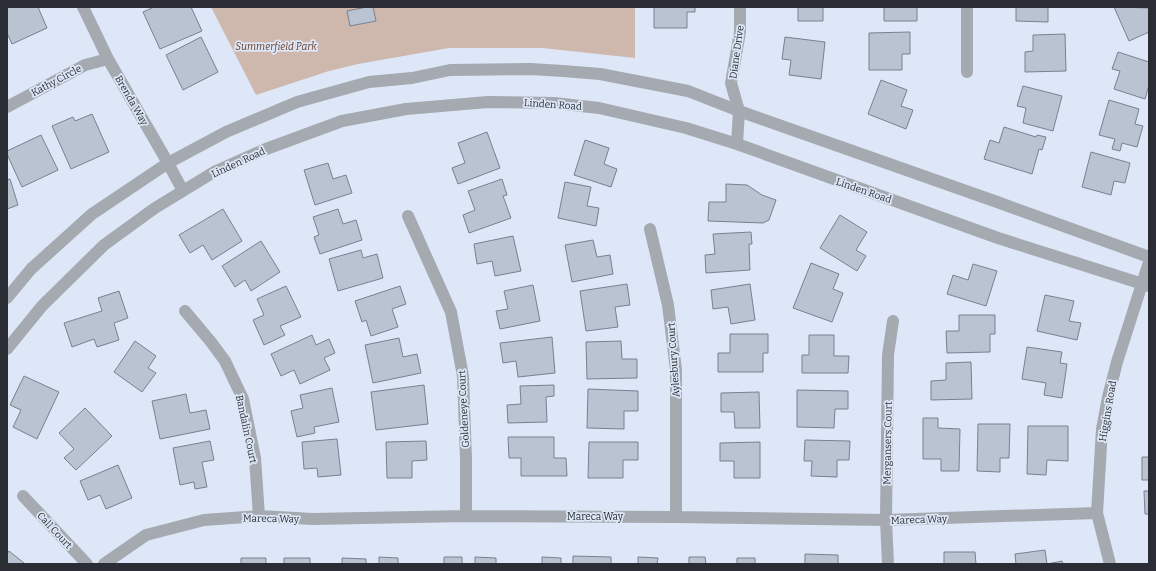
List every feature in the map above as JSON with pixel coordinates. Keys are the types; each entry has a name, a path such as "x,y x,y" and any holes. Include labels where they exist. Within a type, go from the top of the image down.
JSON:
{"street":[{"name":"Brenda Way","path":"83,7 108,59 183,191"},
{"name":"Diane Drive","path":"737,144 738,111 731,83 740,32 740,7"},
{"path":"966,7 966,72"},
{"name":"Kathy Circle","path":"7,107 85,65 108,59"},
{"path":"7,298 31,269 92,214 168,163 226,132 297,102 369,82 412,78 450,70 531,69 600,74 688,91 738,111 1149,257"},
{"name":"Linden Road","path":"7,349 42,306 104,245 155,208 214,172 266,149 342,121 406,109 488,102 554,103 599,108 686,128 737,144 998,238 1145,285"},
{"name":"Goldeneye Court","path":"408,216 448,306 452,319 463,376 466,459 466,516"},
{"name":"Aylesbury Court","path":"650,229 668,305 676,370 676,517"},
{"name":"Higgins Road","path":"1110,564 1097,513 1102,429 1117,362 1145,285 1149,262"},
{"name":"Bandalin Court","path":"185,311 225,361 243,399 255,458 258,516"},
{"name":"Mergansers Court","path":"888,564 886,520 888,355 893,322"},
{"name":"Call Court","path":"23,496 86,564"},
{"name":"Mareca Way","path":"104,564 146,535 204,520 258,516 314,519 466,516 886,520 1097,513"}],"green space":[{"name":"Summerfield Park","path":"211,7 635,7 635,58 542,48 449,48 358,64 329,71 256,95"}],"building":[{"path":"7,7 38,7 47,28 12,44 7,33"},
{"path":"154,7 191,7 202,31 160,49 143,12"},
{"path":"373,7 376,21 350,26 347,11"},
{"path":"654,7 695,7 695,12 687,12 687,28 654,28"},
{"path":"798,7 823,7 823,21 798,21"},
{"path":"884,7 917,7 917,21 884,21"},
{"path":"1016,7 1048,7 1048,22 1016,21"},
{"path":"1114,7 1149,8 1149,32 1129,41"},
{"path":"910,32 910,54 902,54 902,70 869,70 869,33"},
{"path":"1065,34 1066,71 1025,72 1025,52 1033,51 1033,35"},
{"path":"201,37 218,72 183,90 166,55"},
{"path":"785,37 825,42 821,79 789,75 791,60 782,59"},
{"path":"1118,52 1149,62 1149,85 1145,99 1114,89 1120,71 1112,69"},
{"path":"881,80 907,90 901,106 913,110 906,129 868,114"},
{"path":"1023,86 1062,96 1053,131 1023,123 1026,108 1017,106"},
{"path":"1109,100 1139,109 1135,124 1143,126 1137,147 1122,143 1120,151 1112,149 1115,139 1099,135"},
{"path":"92,114 109,152 71,169 52,126 73,117 75,121"},
{"path":"1004,127 1036,137 1037,135 1046,137 1042,150 1039,149 1032,174 984,159 990,140 999,143"},
{"path":"487,132 500,168 458,184 452,168 465,163 458,143"},
{"path":"41,135 58,170 22,187 7,151"},
{"path":"585,140 609,148 604,164 617,169 611,187 574,175"},
{"path":"1091,152 1130,163 1125,183 1114,181 1111,195 1082,187"},
{"path":"328,163 333,179 346,175 352,193 315,205 304,170"},
{"path":"10,179 18,205 7,209 7,180"},
{"path":"502,179 507,195 503,196 511,218 469,233 463,215 475,210 468,191"},
{"path":"565,182 591,187 587,206 599,208 596,226 558,218"},
{"path":"726,184 747,185 762,195 776,200 769,220 763,223 708,221 709,202 726,202"},
{"path":"223,209 242,241 212,260 203,245 190,253 179,235"},
{"path":"338,209 343,224 356,220 362,240 320,254 314,237 319,235 313,217"},
{"path":"840,215 867,232 856,250 866,256 857,271 820,248"},
{"path":"751,232 752,244 749,244 750,270 706,273 705,255 715,254 713,234"},
{"path":"513,236 521,271 495,276 492,261 477,264 474,244"},
{"path":"593,240 597,257 610,255 613,274 572,282 565,245"},
{"path":"261,241 280,272 251,291 245,280 235,287 222,266"},
{"path":"361,250 363,258 377,254 383,278 338,291 329,259"},
{"path":"811,263 839,274 833,289 843,293 832,322 793,308"},
{"path":"973,264 997,271 986,306 947,294 953,275 968,280"},
{"path":"627,284 630,305 615,307 618,327 586,331 580,291"},
{"path":"750,284 755,320 731,324 728,307 713,309 711,290"},
{"path":"533,285 540,321 500,329 496,311 508,309 504,291"},
{"path":"286,286 301,317 280,326 285,335 264,345 253,320 264,315 257,299"},
{"path":"400,286 406,304 392,309 398,327 371,336 366,320 362,322 355,301"},
{"path":"119,291 128,318 114,323 119,340 97,347 94,339 72,347 64,323 102,311 98,298"},
{"path":"1045,295 1074,301 1069,321 1081,323 1077,340 1037,331"},
{"path":"959,315 995,315 995,334 990,334 990,352 947,353 946,331 959,331"},
{"path":"730,334 768,334 768,353 763,353 763,372 718,372 718,353 730,353"},
{"path":"312,335 316,345 329,339 335,353 324,358 330,370 300,384 294,370 281,376 271,354"},
{"path":"809,335 834,335 834,356 849,356 848,373 802,373 802,355 809,355"},
{"path":"552,337 555,373 518,377 516,361 503,363 500,343"},
{"path":"399,338 403,357 417,354 421,373 373,383 365,345"},
{"path":"135,341 156,356 148,368 156,373 142,392 114,372"},
{"path":"621,341 622,359 637,359 637,378 587,379 586,342"},
{"path":"1027,347 1062,352 1060,363 1067,364 1062,398 1044,395 1046,383 1022,379"},
{"path":"971,362 972,399 931,400 931,381 946,380 946,363"},
{"path":"24,376 59,392 37,439 13,427 21,410 10,405"},
{"path":"424,385 428,424 376,430 371,392"},
{"path":"554,385 554,396 546,397 547,422 508,423 507,405 521,404 520,386"},
{"path":"332,388 339,422 314,427 315,433 297,437 291,411 303,408 300,395"},
{"path":"588,389 638,391 638,411 624,411 624,429 587,428"},
{"path":"797,390 848,391 848,409 835,409 834,428 797,427"},
{"path":"759,392 760,428 735,428 734,412 721,412 721,393"},
{"path":"186,394 190,413 206,410 210,429 160,439 152,401"},
{"path":"85,408 112,436 76,470 64,458 74,449 59,433"},
{"path":"923,418 938,418 938,428 960,429 959,471 941,471 941,459 923,459"},
{"path":"978,424 1010,424 1009,458 1000,458 1000,472 977,471"},
{"path":"1028,426 1068,426 1068,461 1047,460 1046,475 1027,474"},
{"path":"508,437 554,437 554,458 566,458 567,476 521,476 521,458 509,458"},
{"path":"337,439 341,475 318,477 317,468 304,469 302,442"},
{"path":"805,440 850,441 849,460 837,460 837,477 811,476 812,461 804,461"},
{"path":"210,441 214,460 202,462 207,487 195,489 194,482 180,485 173,448"},
{"path":"426,441 427,460 412,461 412,478 387,478 386,442"},
{"path":"589,442 638,442 638,460 623,460 623,478 588,478"},
{"path":"760,442 760,478 734,478 734,461 720,461 720,443"},
{"path":"1142,457 1149,457 1149,480 1142,480"},
{"path":"118,465 132,498 106,509 100,495 88,500 80,481"},
{"path":"1144,491 1149,491 1149,514 1145,514"},
{"path":"1045,550 1047,564 1016,564 1015,554"},
{"path":"9,551 24,563 7,564 7,554"},
{"path":"944,552 975,552 976,564 944,564"},
{"path":"805,554 838,555 838,564 805,564"},
{"path":"573,556 611,557 611,564 573,564"},
{"path":"379,557 398,558 398,564 379,564"},
{"path":"444,557 462,557 462,564 444,564"},
{"path":"475,557 496,558 496,564 475,564"},
{"path":"542,557 561,558 561,564 542,564"},
{"path":"638,557 658,558 657,564 638,564"},
{"path":"689,557 705,557 706,564 689,564"},
{"path":"241,558 266,558 266,564 241,564"},
{"path":"284,558 310,558 310,564 284,564"},
{"path":"342,558 366,559 366,564 342,564"},
{"path":"737,558 755,558 755,564 737,564"},
{"path":"1062,561 1063,564 1047,564"}]}
